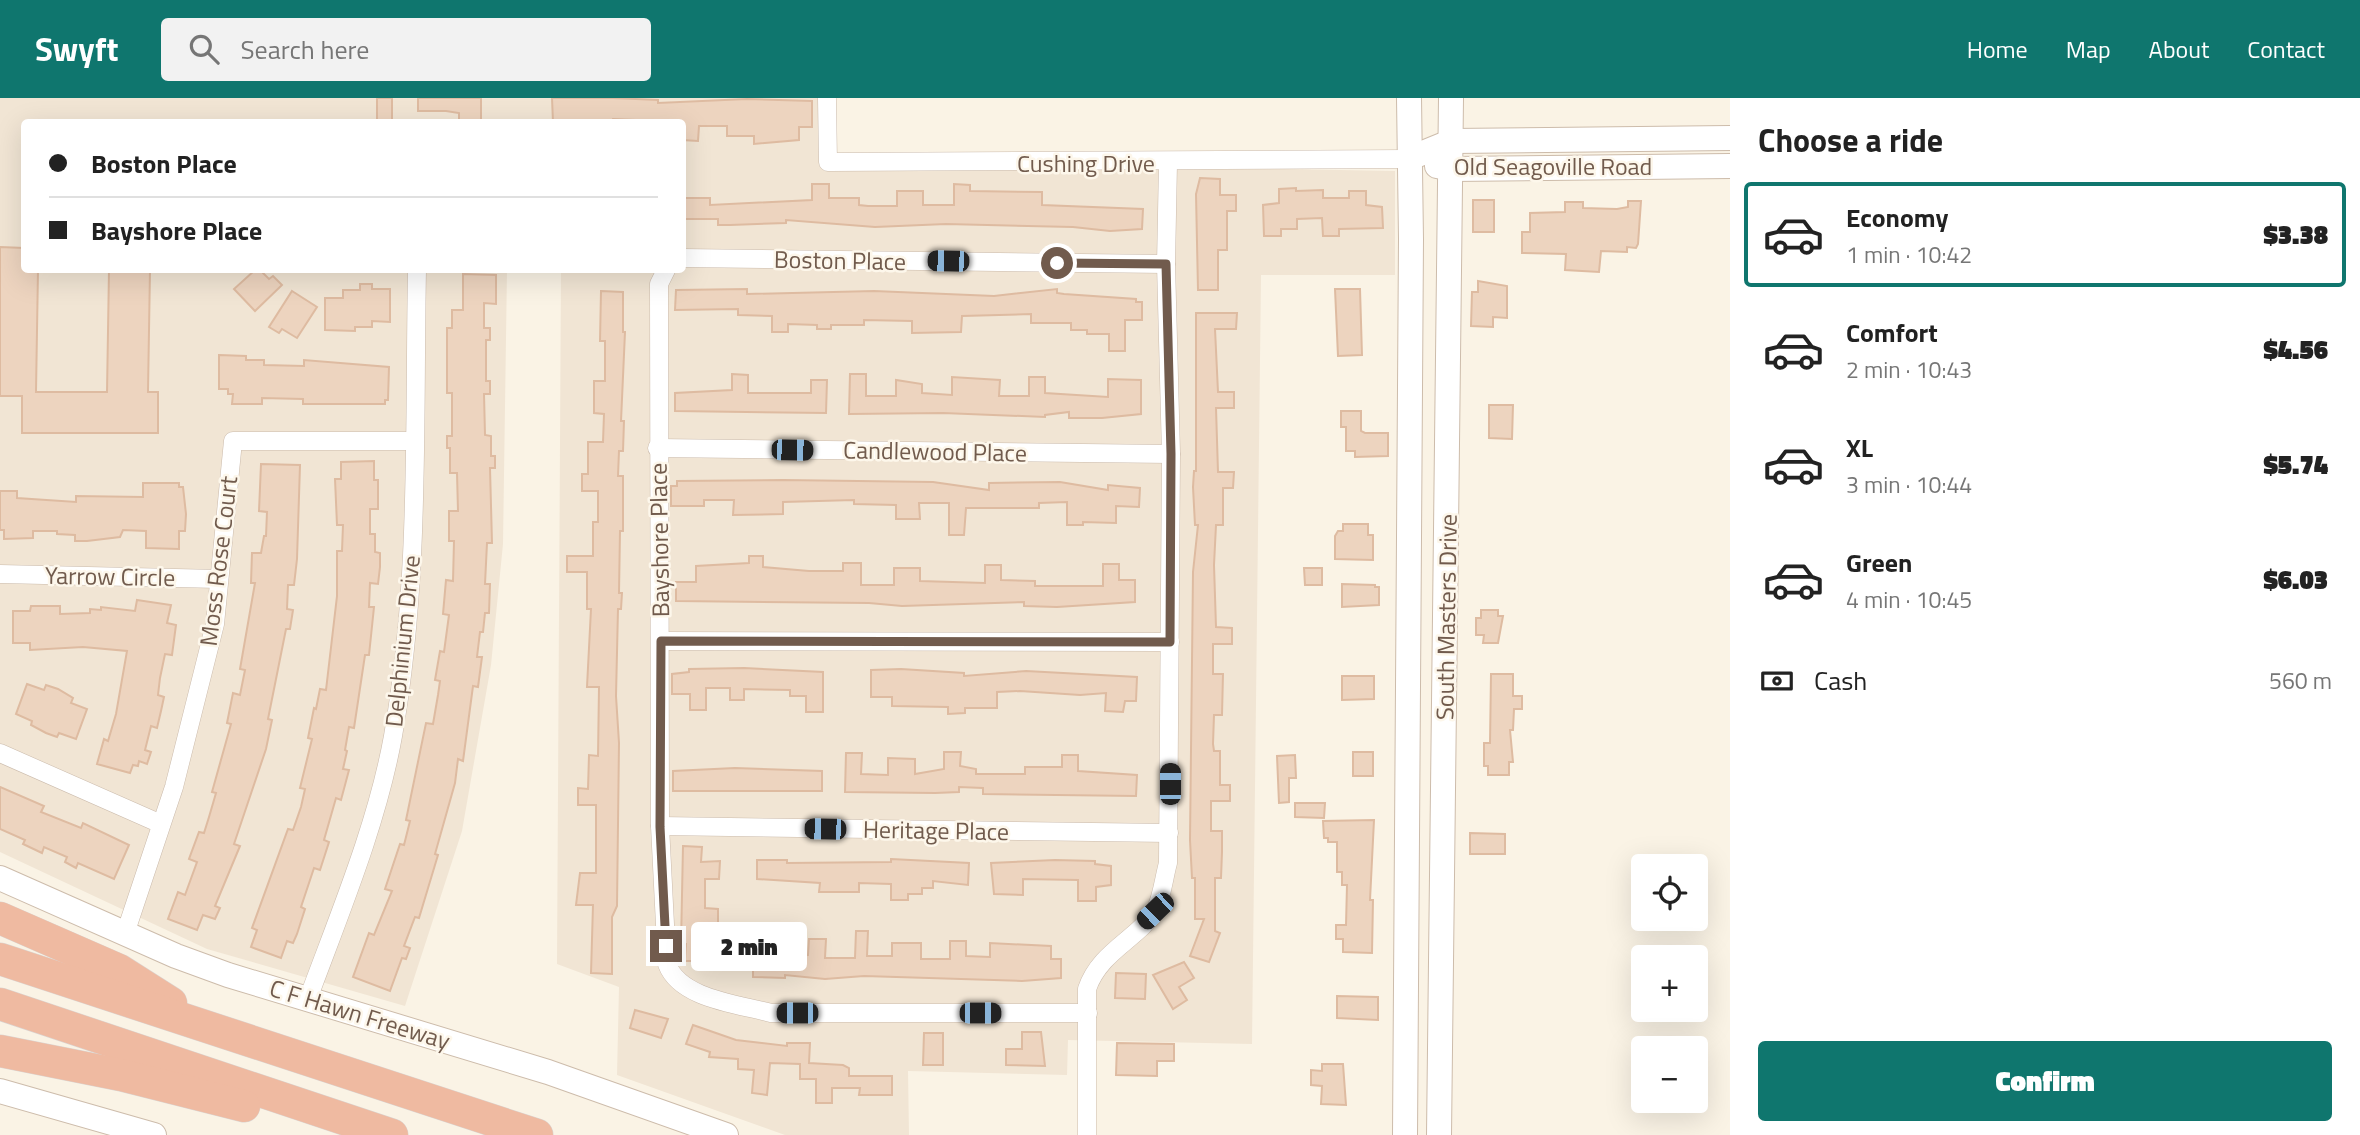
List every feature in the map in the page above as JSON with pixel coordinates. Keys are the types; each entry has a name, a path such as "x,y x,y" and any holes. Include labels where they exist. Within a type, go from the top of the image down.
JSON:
{"highway":[{"path":"0,918 119,970 213,1029"},
{"path":"0,959 537,1135"},
{"path":"0,1004 389,1134"},
{"path":"0,1051 121,1075 304,1122 389,1134"}],"main road":[{"name":"South Masters Drive","path":"1405,1135 1411,239 1409,98"},
{"name":"South Masters Drive","path":"1439,1135 1451,98"},
{"name":"Old Seagoville Road","path":"1408,159 1452,141 1730,138"},
{"name":"Old Seagoville Road","path":"1408,159 1452,169 1730,166"},
{"name":"C F Hawn Freeway","path":"0,878 125,934 228,975 548,1072 726,1135"},
{"path":"0,1091 153,1135"}],"street":[{"name":"Cushing Drive","path":"827,98 828,162 1168,163 1408,159"},
{"path":"1087,1135 1087,989 1092,976 1155,911 1168,863 1171,454 1166,264 1168,163"},
{"name":"Boston Place","path":"686,258 1166,264"},
{"name":"Delphinium Drive","path":"308,999 358,867 393,738 411,605 417,273"},
{"name":"Bayshore Place","path":"664,273 659,284 657,448 661,641 660,827 667,964 672,978 681,985 771,1013 1088,1013"},
{"name":"Moss Rose Court","path":"125,934 162,824 215,624 233,441 413,441"},
{"name":"Candlewood Place","path":"657,448 1171,454"},
{"name":"Yarrow Circle","path":"0,574 219,579"},
{"path":"661,641 1170,642"},
{"path":"0,753 162,824"},
{"name":"Heritage Place","path":"660,827 1169,833"}],"shaded area":[{"path":"0,98 833,98 833,161 1395,171 1395,275 1261,275 1252,1044 1068,1040 1067,1075 908,1071 909,1135 785,1135 617,1075 619,987 557,964 561,273 686,273 686,119 21,119 21,273 507,273 503,544 491,665 462,831 405,1006 207,949 0,852"}],"building":[{"path":"377,98 392,98 392,119 377,119"},
{"path":"418,98 481,98 481,119 459,119 459,113 446,111 418,111"},
{"path":"552,98 658,100 658,103 747,99 812,101 812,127 799,127 799,140 754,144 754,136 727,136 727,126 699,126 698,141 686,140 686,119 553,119"},
{"path":"1200,178 1220,179 1220,195 1236,195 1236,211 1227,211 1227,250 1218,250 1218,290 1198,290 1196,194"},
{"path":"812,184 829,184 829,198 859,198 859,205 897,206 897,191 923,191 923,205 954,205 954,184 970,185 970,191 1042,192 1042,205 1143,209 1142,229 1110,231 1073,227 946,224 875,227 786,220 786,223 718,225 718,219 686,219 686,198 710,198 710,205 812,200"},
{"path":"1296,188 1296,191 1323,190 1323,198 1349,198 1349,191 1366,191 1366,205 1382,207 1383,228 1339,229 1339,236 1323,236 1322,218 1297,219 1297,229 1281,229 1281,236 1264,236 1263,205 1279,203 1279,189"},
{"path":"1473,200 1494,200 1494,232 1473,232"},
{"path":"1628,201 1641,201 1638,244 1636,248 1627,247 1627,252 1601,251 1599,272 1565,270 1566,254 1522,253 1522,232 1530,232 1530,213 1565,212 1565,202 1583,202 1583,208 1617,209 1628,207"},
{"path":"0,247 21,248 21,273 38,273 36,392 107,392 109,273 150,273 148,392 158,392 158,433 22,433 22,396 0,396"},
{"path":"252,273 263,273 269,279 273,276 282,285 255,311 234,289"},
{"path":"463,274 496,275 496,304 484,303 484,328 490,328 490,340 486,340 486,381 490,381 490,394 484,394 485,435 491,436 491,456 495,456 495,468 490,468 492,543 487,543 485,584 490,584 489,613 485,613 483,632 480,632 477,657 482,657 478,687 473,686 463,761 458,759 455,783 435,854 438,855 419,918 415,917 404,946 410,948 406,959 402,958 390,991 353,977 369,933 374,935 392,891 385,889 400,844 404,845 410,821 406,820 426,723 433,724 438,695 440,681 435,680 440,651 444,652 449,615 443,614 446,580 453,581 454,541 449,541 449,511 458,511 457,473 450,473 450,448 447,448 447,436 452,436 452,393 447,393 447,328 452,328 452,310 463,310"},
{"path":"1478,281 1507,286 1507,318 1493,317 1493,327 1471,326 1472,292 1478,292"},
{"path":"360,284 372,284 372,289 390,289 390,322 372,321 372,327 355,327 355,331 325,330 325,298 343,298 343,290 360,290"},
{"path":"747,289 747,294 874,291 994,296 1057,289 1057,293 1064,294 1136,299 1136,302 1142,302 1142,320 1125,320 1125,351 1109,351 1109,334 1087,334 1087,330 1071,330 1071,323 1031,323 1031,314 962,316 961,332 912,333 912,321 864,320 864,325 831,325 831,329 817,329 817,325 788,324 788,332 772,332 772,316 738,315 738,309 675,310 676,290"},
{"path":"1335,289 1360,289 1362,355 1338,356"},
{"path":"292,291 317,307 297,338 282,329 279,333 269,327"},
{"path":"601,291 623,292 625,332 621,421 624,421 623,451 619,451 618,476 623,476 623,531 620,531 619,593 622,593 621,609 618,609 616,696 619,743 617,906 612,917 612,974 591,973 593,905 576,905 580,873 596,873 596,805 578,805 578,788 588,789 589,755 598,756 599,687 587,687 591,609 587,609 587,572 567,572 567,556 593,556 593,522 598,522 598,491 582,491 582,474 588,474 588,442 603,442 604,414 594,413 594,381 605,381 605,341 600,341"},
{"path":"1196,313 1237,313 1236,329 1215,329 1218,392 1234,392 1234,408 1216,408 1218,472 1234,472 1233,488 1223,488 1223,525 1216,525 1216,627 1232,628 1232,644 1213,644 1213,674 1223,674 1222,715 1214,715 1213,744 1214,751 1220,751 1220,785 1230,785 1230,801 1211,801 1211,831 1222,831 1222,852 1221,878 1215,878 1215,931 1220,933 1209,962 1190,956 1204,919 1195,919 1195,878 1192,878 1190,840 1193,572 1198,525 1195,525 1193,487 1196,471"},
{"path":"219,355 264,360 264,365 304,366 304,360 389,367 388,400 385,400 385,404 303,404 303,399 262,398 262,404 232,404 233,394 228,394 228,389 219,389"},
{"path":"732,374 748,375 748,393 811,393 811,380 827,380 826,413 675,411 675,393 732,390"},
{"path":"850,374 866,374 866,396 896,396 896,380 922,384 922,393 952,395 952,377 1000,380 999,396 1029,396 1029,377 1045,377 1045,393 1108,397 1108,379 1141,380 1141,414 1069,418 1069,412 1045,417 943,413 849,414"},
{"path":"1489,405 1513,405 1512,439 1489,438"},
{"path":"1341,411 1361,411 1361,431 1365,433 1388,433 1388,456 1355,457 1355,451 1346,451 1346,427 1341,427"},
{"path":"374,461 374,480 378,480 378,509 370,509 370,534 375,534 375,552 380,553 380,567 378,584 370,583 369,607 374,607 369,655 365,655 354,728 349,727 345,750 343,769 349,770 341,800 336,798 324,840 329,842 320,870 314,868 301,907 305,909 297,934 293,943 287,941 281,958 251,947 257,930 252,928 288,829 293,830 301,807 305,789 300,788 312,739 308,738 314,708 316,709 320,689 326,690 337,596 337,551 342,551 343,525 337,525 335,479 341,479 341,462"},
{"path":"261,464 300,465 297,559 294,585 288,585 287,609 293,610 290,629 286,629 268,719 272,720 266,749 234,844 240,846 215,906 220,908 215,919 203,915 197,930 168,919 178,892 185,895 197,862 189,859 199,832 204,833 216,793 212,792 231,724 227,723 233,693 240,695 245,670 240,669 255,583 251,583 252,553 261,553 266,536 267,512 259,511"},
{"path":"677,481 933,482 989,490 989,483 1060,482 1108,490 1108,485 1140,488 1139,507 1116,506 1116,523 1083,522 1083,525 1067,525 1067,502 1039,503 1039,508 966,508 964,535 949,535 949,503 919,503 920,519 896,519 896,505 854,504 854,500 783,502 783,514 733,515 734,500 704,500 704,506 671,506 671,486 677,486"},
{"path":"143,483 179,483 179,487 183,487 185,531 179,531 179,549 146,548 146,531 123,530 120,537 75,541 75,535 57,534 57,531 33,531 33,538 4,539 4,530 0,530 0,491 17,491 17,498 76,502 76,496 143,497"},
{"path":"1343,524 1368,524 1368,535 1373,535 1373,560 1335,559 1335,536 1338,531 1343,531"},
{"path":"749,556 763,556 763,567 809,571 843,571 843,563 861,563 861,585 894,585 894,568 920,568 920,581 985,583 985,565 1001,565 1001,580 1035,581 1035,586 1103,586 1103,564 1119,564 1119,580 1135,580 1135,602 1057,607 1024,606 1024,602 902,606 869,603 676,601 676,582 696,582 696,566 749,563"},
{"path":"1304,568 1322,568 1322,585 1305,585"},
{"path":"1342,584 1379,587 1379,605 1342,607"},
{"path":"137,600 171,605 167,623 176,625 172,655 165,654 160,678 158,695 164,697 157,728 151,726 145,750 151,752 147,764 139,761 138,766 133,765 130,773 97,764 104,739 108,741 116,714 127,651 83,647 30,650 30,643 13,643 13,611 30,611 31,606 60,606 60,614 90,613 90,609 101,610 101,607 135,611"},
{"path":"1481,610 1498,610 1498,616 1503,616 1498,643 1483,643 1484,635 1476,635 1476,618 1481,618"},
{"path":"744,668 823,672 823,712 806,712 806,696 790,696 790,690 744,689 744,700 730,700 730,688 706,688 706,710 690,710 690,694 672,694 672,674 689,672 689,669"},
{"path":"871,670 964,673 964,676 1026,671 1137,677 1136,701 1125,701 1123,712 1105,711 1106,693 1080,695 997,692 997,708 965,708 965,713 948,714 948,707 892,706 892,697 871,697"},
{"path":"1491,674 1513,674 1513,696 1522,696 1522,709 1514,709 1513,730 1510,730 1513,762 1509,762 1509,775 1488,775 1488,766 1484,766 1484,743 1490,743"},
{"path":"1342,676 1374,676 1374,699 1342,700"},
{"path":"27,684 44,690 46,685 58,689 73,698 71,703 87,709 76,739 59,733 57,737 46,733 31,725 32,721 16,714"},
{"path":"944,752 961,752 960,766 976,769 976,774 1025,774 1025,767 1062,767 1062,755 1078,755 1078,771 1137,775 1136,796 983,794 983,788 959,787 959,792 845,792 846,753 862,753 861,774 888,775 888,758 915,759 915,774 944,769"},
{"path":"1353,752 1373,752 1373,776 1353,776"},
{"path":"1295,755 1296,778 1289,778 1289,802 1279,803 1277,756"},
{"path":"735,768 822,771 822,791 673,791 673,771"},
{"path":"0,787 44,806 41,812 81,828 83,823 129,845 114,879 78,863 76,868 65,862 67,857 44,847 42,853 23,844 25,840 0,829"},
{"path":"1295,803 1325,803 1324,818 1295,817"},
{"path":"1374,820 1370,900 1373,900 1372,953 1343,952 1343,939 1336,939 1336,925 1346,925 1347,885 1342,885 1342,872 1337,872 1337,842 1328,842 1328,838 1324,838 1323,821"},
{"path":"1470,833 1505,834 1505,854 1470,854"},
{"path":"683,846 702,847 701,862 720,861 719,879 705,879 705,908 718,909 720,928 720,945 712,945 712,961 685,961 686,944 681,944"},
{"path":"891,859 969,863 968,885 933,881 933,888 922,888 922,894 908,894 908,900 891,900 891,884 859,883 859,892 819,892 820,883 757,879 757,860 787,860 787,863 891,862"},
{"path":"1095,861 1095,864 1111,866 1111,885 1096,887 1096,901 1078,901 1078,880 1023,879 1023,895 994,894 991,863"},
{"path":"856,931 868,931 867,956 892,956 892,943 921,943 921,959 950,959 950,941 966,941 966,956 990,957 990,943 1051,946 1051,959 1061,959 1061,978 1022,981 864,976 825,979 785,975 785,978 753,977 753,957 808,955 809,939 826,939 825,958 855,958"},
{"path":"1184,962 1194,978 1179,987 1187,1000 1173,1009 1153,975"},
{"path":"1116,973 1146,974 1145,999 1115,998"},
{"path":"1337,996 1378,997 1378,1020 1337,1018"},
{"path":"635,1010 668,1019 661,1038 630,1028"},
{"path":"693,1025 736,1040 787,1046 787,1043 810,1043 809,1063 843,1065 849,1068 849,1076 892,1076 892,1095 859,1095 860,1088 832,1088 832,1103 816,1103 816,1079 800,1079 800,1064 770,1063 767,1095 752,1093 754,1070 738,1069 738,1059 709,1057 710,1052 686,1044"},
{"path":"1022,1032 1041,1032 1045,1066 1006,1065 1006,1049 1022,1049"},
{"path":"924,1033 943,1033 943,1065 923,1065"},
{"path":"1117,1043 1174,1044 1174,1061 1157,1061 1157,1076 1116,1075"},
{"path":"1322,1064 1343,1064 1346,1105 1321,1104 1322,1086 1311,1085 1311,1070 1322,1071"}],"route":[{"path":"666,946 660,827 661,641 1170,642 1171,454 1166,264 1057,263"}]}
